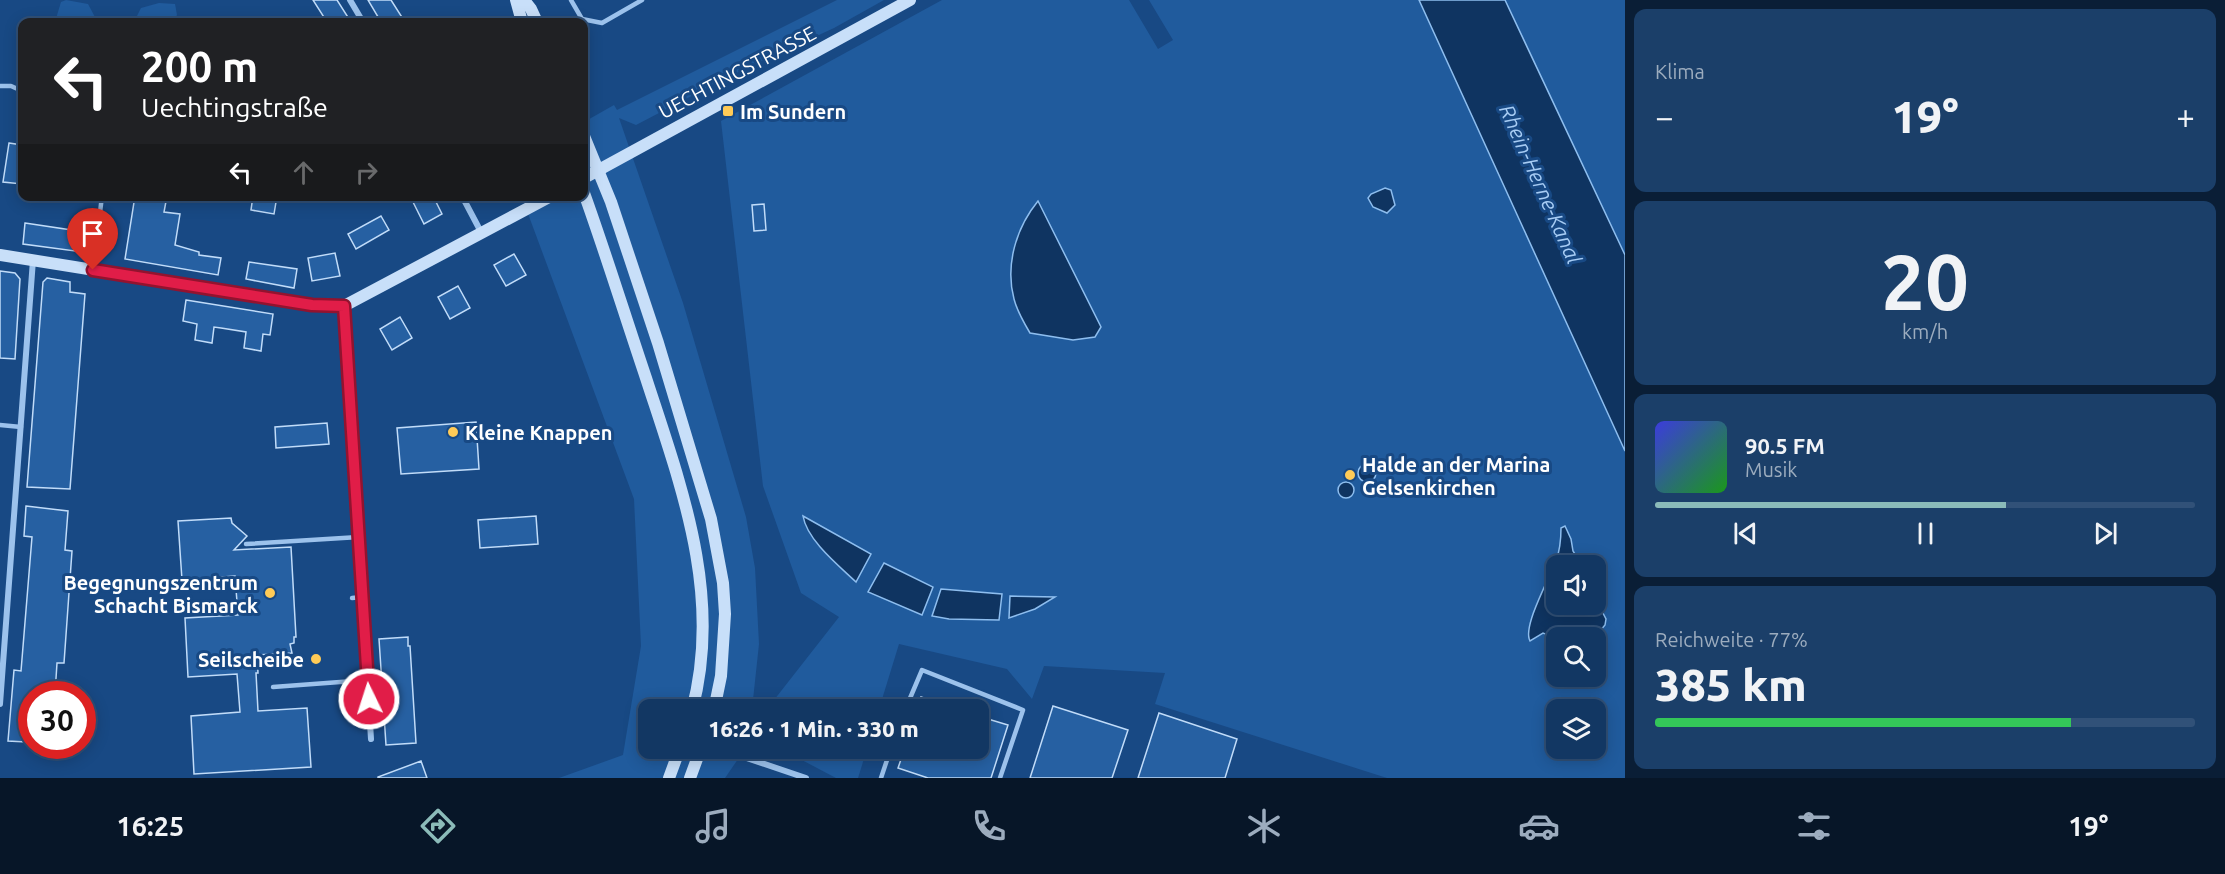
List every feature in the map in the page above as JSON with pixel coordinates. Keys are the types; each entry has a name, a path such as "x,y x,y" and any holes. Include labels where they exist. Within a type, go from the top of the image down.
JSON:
{"main road":[{"path":"516,0 521,18"},
{"name":"UECHTINGSTRASSE","path":"588,176 910,0"},
{"path":"529,3 535,18"},
{"path":"588,146 658,343 702,486 717,546 723,583 725,623 721,676 716,699"},
{"path":"0,255 312,305 344,306 358,301 541,201"},
{"path":"587,201 681,485 699,560 704,617 703,641 694,699"},
{"path":"669,778 676,759"},
{"path":"690,778 697,759"}],"street":[{"path":"350,0 361,18"},
{"path":"465,201 482,232"},
{"path":"0,704 33,260"},
{"path":"344,306 371,739"},
{"path":"750,759 806,778"}],"lane":[{"path":"571,0 581,18"},
{"path":"588,20 602,23 642,0"},
{"path":"0,86 10,86 18,89"},
{"path":"93,270 101,201"},
{"path":"0,425 21,427"},
{"path":"246,544 359,537"},
{"path":"352,598 362,597"},
{"path":"910,699 922,670 1023,710 1000,778"},
{"path":"273,687 368,680"},
{"path":"881,778 887,759"}],"shaded area":[{"path":"66,0 88,4 95,18 56,18 61,2"},
{"path":"837,0 884,0 834,28 728,77 636,125 619,118 683,303 746,517 755,568 759,644 753,699 638,699 638,759 738,759 725,778 559,778 623,755 641,646 634,499 527,211 546,201 588,201 588,120 614,105 617,110"},
{"path":"942,0 1129,0 1158,49 1173,40 1149,0 1419,0 1625,451 1625,778 1387,778 1155,704 1165,673 1044,666 1032,699 1007,669 899,644 882,699 775,699 839,617 801,593 763,486 721,121"},
{"path":"1505,0 1625,0 1625,255"},
{"path":"159,3 175,4 177,15 175,18 140,18 137,16 141,8"},
{"path":"800,759 864,759 858,778 836,778"}],"water":[{"name":"Rhein-Herne-Kanal","path":"1419,0 1505,0 1625,255 1625,451"},
{"path":"1385,188 1391,190 1395,205 1387,213 1373,207 1368,198 1371,194"},
{"path":"1038,201 1101,327 1095,337 1073,340 1030,333 1017,308 1011,273 1014,247 1024,223"},
{"path":"1367,464 1373,467 1376,473 1373,479 1367,482 1361,479 1358,473 1361,467"},
{"path":"1343,482 1349,482 1354,490 1352,496 1343,498 1338,493 1338,487"},
{"path":"803,516 871,554 856,582 817,543 810,534"},
{"path":"1565,526 1576,555 1558,555 1561,528"},
{"path":"884,563 933,587 922,615 868,592"},
{"path":"1546,584 1546,615 1604,615 1605,625 1603,627 1546,627 1546,634 1543,633 1530,641 1530,625"},
{"path":"941,589 1002,594 999,620 949,619 932,616"},
{"path":"1010,596 1055,597 1035,609 1009,618"}],"building":[{"path":"313,0 337,0 348,18 324,18"},
{"path":"368,0 391,0 402,18 379,18"},
{"path":"9,143 18,144 18,184 3,182"},
{"path":"134,201 166,201 164,212 180,214 175,245 199,252 199,255 221,258 218,275 125,259"},
{"path":"252,201 276,201 274,214 251,210"},
{"path":"412,201 436,201 442,214 424,224"},
{"path":"764,204 766,230 754,231 752,205"},
{"path":"381,216 389,230 356,249 348,234"},
{"path":"25,223 78,231 75,251 23,244"},
{"path":"335,253 340,276 312,281 308,258"},
{"path":"514,254 526,275 506,286 494,265"},
{"path":"249,262 297,269 294,288 246,279"},
{"path":"0,271 15,273 20,279 15,359 0,358"},
{"path":"47,278 70,282 70,292 85,294 70,489 27,487 43,282"},
{"path":"458,286 470,308 450,319 438,297"},
{"path":"186,300 273,314 270,335 263,334 261,351 244,348 246,332 214,327 212,343 195,340 197,324 183,321"},
{"path":"400,317 412,338 392,350 380,329"},
{"path":"476,422 479,469 401,474 397,428"},
{"path":"327,423 329,444 276,448 275,427"},
{"path":"26,506 68,511 65,550 72,551 64,663 57,663 56,681 18,681 18,742 8,741 14,670 21,671 32,537 24,536"},
{"path":"536,516 538,544 480,548 478,520"},
{"path":"231,518 232,523 247,536 234,550 291,547 296,637 294,637 294,643 290,644 292,653 257,655 258,711 307,708 311,767 194,774 191,716 240,712 237,674 188,677 185,618 238,615 235,576 182,580 178,521"},
{"path":"408,637 416,743 386,745 379,639"},
{"path":"1053,706 1128,730 1112,778 1030,778"},
{"path":"1159,713 1237,739 1225,778 1138,778"},
{"path":"989,719 1008,725 991,778 928,778 898,768 901,759 989,759"},
{"path":"421,761 427,778 378,778 378,777"}],"place":[{"name":"Im Sundern","path":"728,111"},
{"name":"Kleine Knappen","path":"453,432"},
{"name":"Halde an der Marina Gelsenkirchen","path":"1350,475"},
{"name":"Begegnungszentrum Schacht Bismarck","path":"270,593"},
{"name":"Seilscheibe","path":"316,659"}],"route":[{"path":"93,270 312,305 344,306 369,699"}]}
